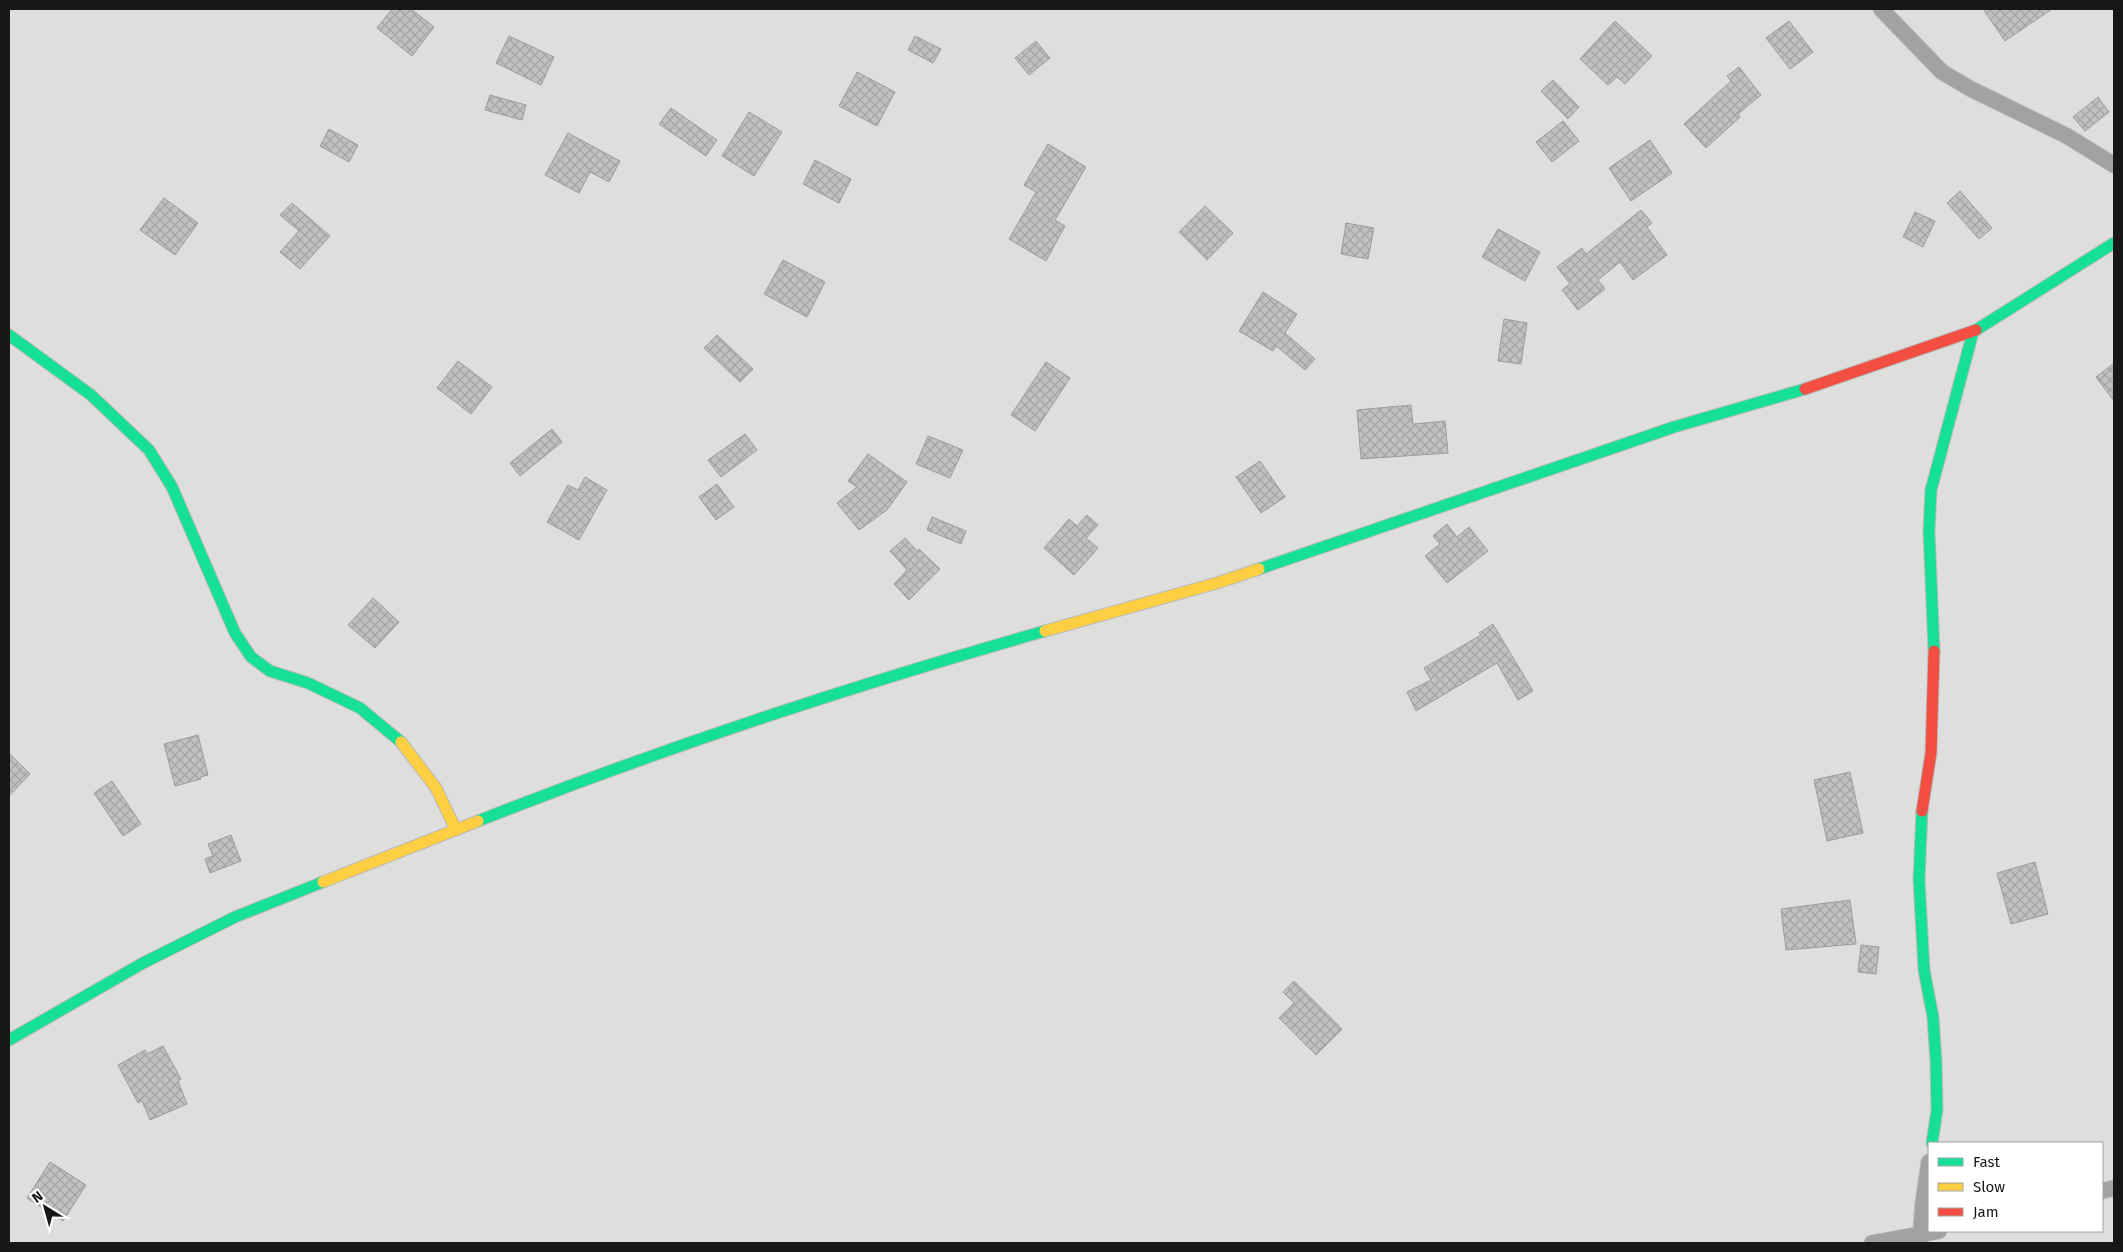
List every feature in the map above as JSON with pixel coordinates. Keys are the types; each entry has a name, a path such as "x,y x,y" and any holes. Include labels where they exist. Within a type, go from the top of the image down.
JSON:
{"street":[{"path":"1881,9 1942,72 1971,89 2067,136 2114,165"},
{"path":"9,1040 143,963 235,917 570,785 917,667 1217,583 1674,427 1772,400 1973,332 2114,243"},
{"path":"1932,1142 1937,1110 1936,1062 1933,1017 1924,970 1919,879 1921,814 1931,753 1934,687 1934,622 1929,531 1931,490 1973,332"},
{"path":"9,335 91,395 149,450 172,487 235,633 252,657 270,671 308,682 360,708 398,738 436,788 456,830"},
{"path":"1920,1239 1928,1171"},
{"path":"1872,1243 1920,1239 1937,1232"}],"building":[{"path":"392,9 411,9 434,27 412,56 377,28"},
{"path":"1983,9 2052,9 2005,41"},
{"path":"1615,21 1652,56 1625,84 1617,77 1608,85 1580,59"},
{"path":"1789,21 1813,52 1790,69 1766,38"},
{"path":"509,36 554,57 541,85 496,63"},
{"path":"915,36 941,49 933,63 908,50"},
{"path":"1036,41 1050,58 1029,75 1015,58"},
{"path":"1739,67 1761,95 1738,114 1740,117 1706,148 1684,124 1731,81 1727,76"},
{"path":"857,72 895,92 877,126 839,106"},
{"path":"1553,80 1579,107 1568,119 1541,91"},
{"path":"490,95 526,105 522,120 485,110"},
{"path":"2098,97 2109,112 2085,131 2073,117"},
{"path":"671,108 717,140 706,156 659,124"},
{"path":"749,112 782,132 754,176 722,156"},
{"path":"1563,121 1579,141 1552,162 1536,142"},
{"path":"329,129 358,145 349,162 320,146"},
{"path":"568,133 620,161 609,182 590,172 579,193 545,175"},
{"path":"1650,140 1672,173 1631,201 1609,168"},
{"path":"1048,144 1086,167 1055,220 1065,226 1046,261 1009,239 1036,192 1024,185"},
{"path":"815,160 851,179 839,203 803,184"},
{"path":"1960,191 1992,228 1979,239 1947,203"},
{"path":"164,198 198,223 175,255 140,230"},
{"path":"292,203 330,236 300,269 280,252 299,231 280,215"},
{"path":"1205,206 1233,233 1207,260 1179,232"},
{"path":"1641,210 1652,223 1647,227 1667,255 1633,280 1620,262 1598,280 1605,289 1578,310 1562,290 1570,284 1557,267 1582,248 1586,254"},
{"path":"1915,212 1935,221 1923,247 1903,237"},
{"path":"1346,223 1374,228 1368,259 1341,254"},
{"path":"1498,229 1540,252 1525,281 1482,257"},
{"path":"783,260 825,282 807,317 764,294"},
{"path":"1263,292 1297,314 1285,333 1315,359 1305,370 1276,346 1273,351 1239,331"},
{"path":"1504,319 1527,323 1521,364 1498,361"},
{"path":"717,335 753,369 740,382 704,348"},
{"path":"458,361 492,387 471,414 437,388"},
{"path":"1046,362 1070,378 1035,431 1011,415"},
{"path":"2114,363 2114,401 2096,377"},
{"path":"1411,405 1413,424 1445,421 1448,453 1361,459 1357,410"},
{"path":"552,429 562,442 520,476 510,463"},
{"path":"745,434 757,450 721,477 708,460"},
{"path":"928,436 963,450 950,478 916,464"},
{"path":"868,454 907,482 887,510 859,530 837,503 857,487 848,481"},
{"path":"1260,461 1285,497 1261,513 1236,477"},
{"path":"585,477 607,490 579,540 547,522 568,485 578,490"},
{"path":"717,484 734,507 716,520 699,497"},
{"path":"1087,515 1098,525 1086,538 1098,548 1074,575 1044,548 1069,519 1077,526"},
{"path":"932,517 966,531 961,544 927,530"},
{"path":"1447,524 1457,537 1469,527 1488,551 1447,583 1425,556 1440,544 1433,536"},
{"path":"905,538 918,552 919,549 940,569 909,600 894,584 907,570 890,551"},
{"path":"373,598 399,622 375,648 348,625"},
{"path":"1493,624 1533,691 1518,700 1497,663 1416,711 1407,692 1431,680 1424,668 1481,635 1479,633"},
{"path":"198,735 208,775 200,777 201,779 175,786 164,744"},
{"path":"9,753 30,774 9,796"},
{"path":"1850,772 1863,833 1827,841 1814,780"},
{"path":"112,781 141,824 123,836 94,793"},
{"path":"231,835 241,861 210,873 205,859 213,856 208,844"},
{"path":"2035,862 2048,914 2011,924 1997,873"},
{"path":"1850,900 1856,944 1786,950 1781,909"},
{"path":"1861,945 1879,947 1876,974 1858,972"},
{"path":"1294,981 1342,1029 1316,1055 1279,1018 1294,1003 1283,992"},
{"path":"163,1046 181,1079 178,1081 187,1104 150,1120 142,1101 138,1103 118,1065 145,1050 147,1054"},
{"path":"50,1162 86,1185 63,1221 27,1198"}],"traffic: fast":[{"path":"1976,330 2114,243"},
{"path":"1934,651 1929,531 1931,490 1973,332"},
{"path":"9,335 91,395 149,450 172,487 235,633 251,657 270,671 308,683 360,708 401,742"},
{"path":"1259,569 1674,427 1805,389"},
{"path":"478,821 618,768 759,719 902,673 1045,631"},
{"path":"1922,811 1919,879 1924,970 1933,1017 1936,1061 1937,1110 1932,1142"},
{"path":"9,1040 143,963 235,917 323,882"}],"traffic: slow":[{"path":"1045,631 1217,583 1259,569"},
{"path":"401,742 436,788 456,830"},
{"path":"323,882 478,821"}],"traffic: jam":[{"path":"1805,389 1976,330"},
{"path":"1922,811 1931,753 1934,651"}]}
